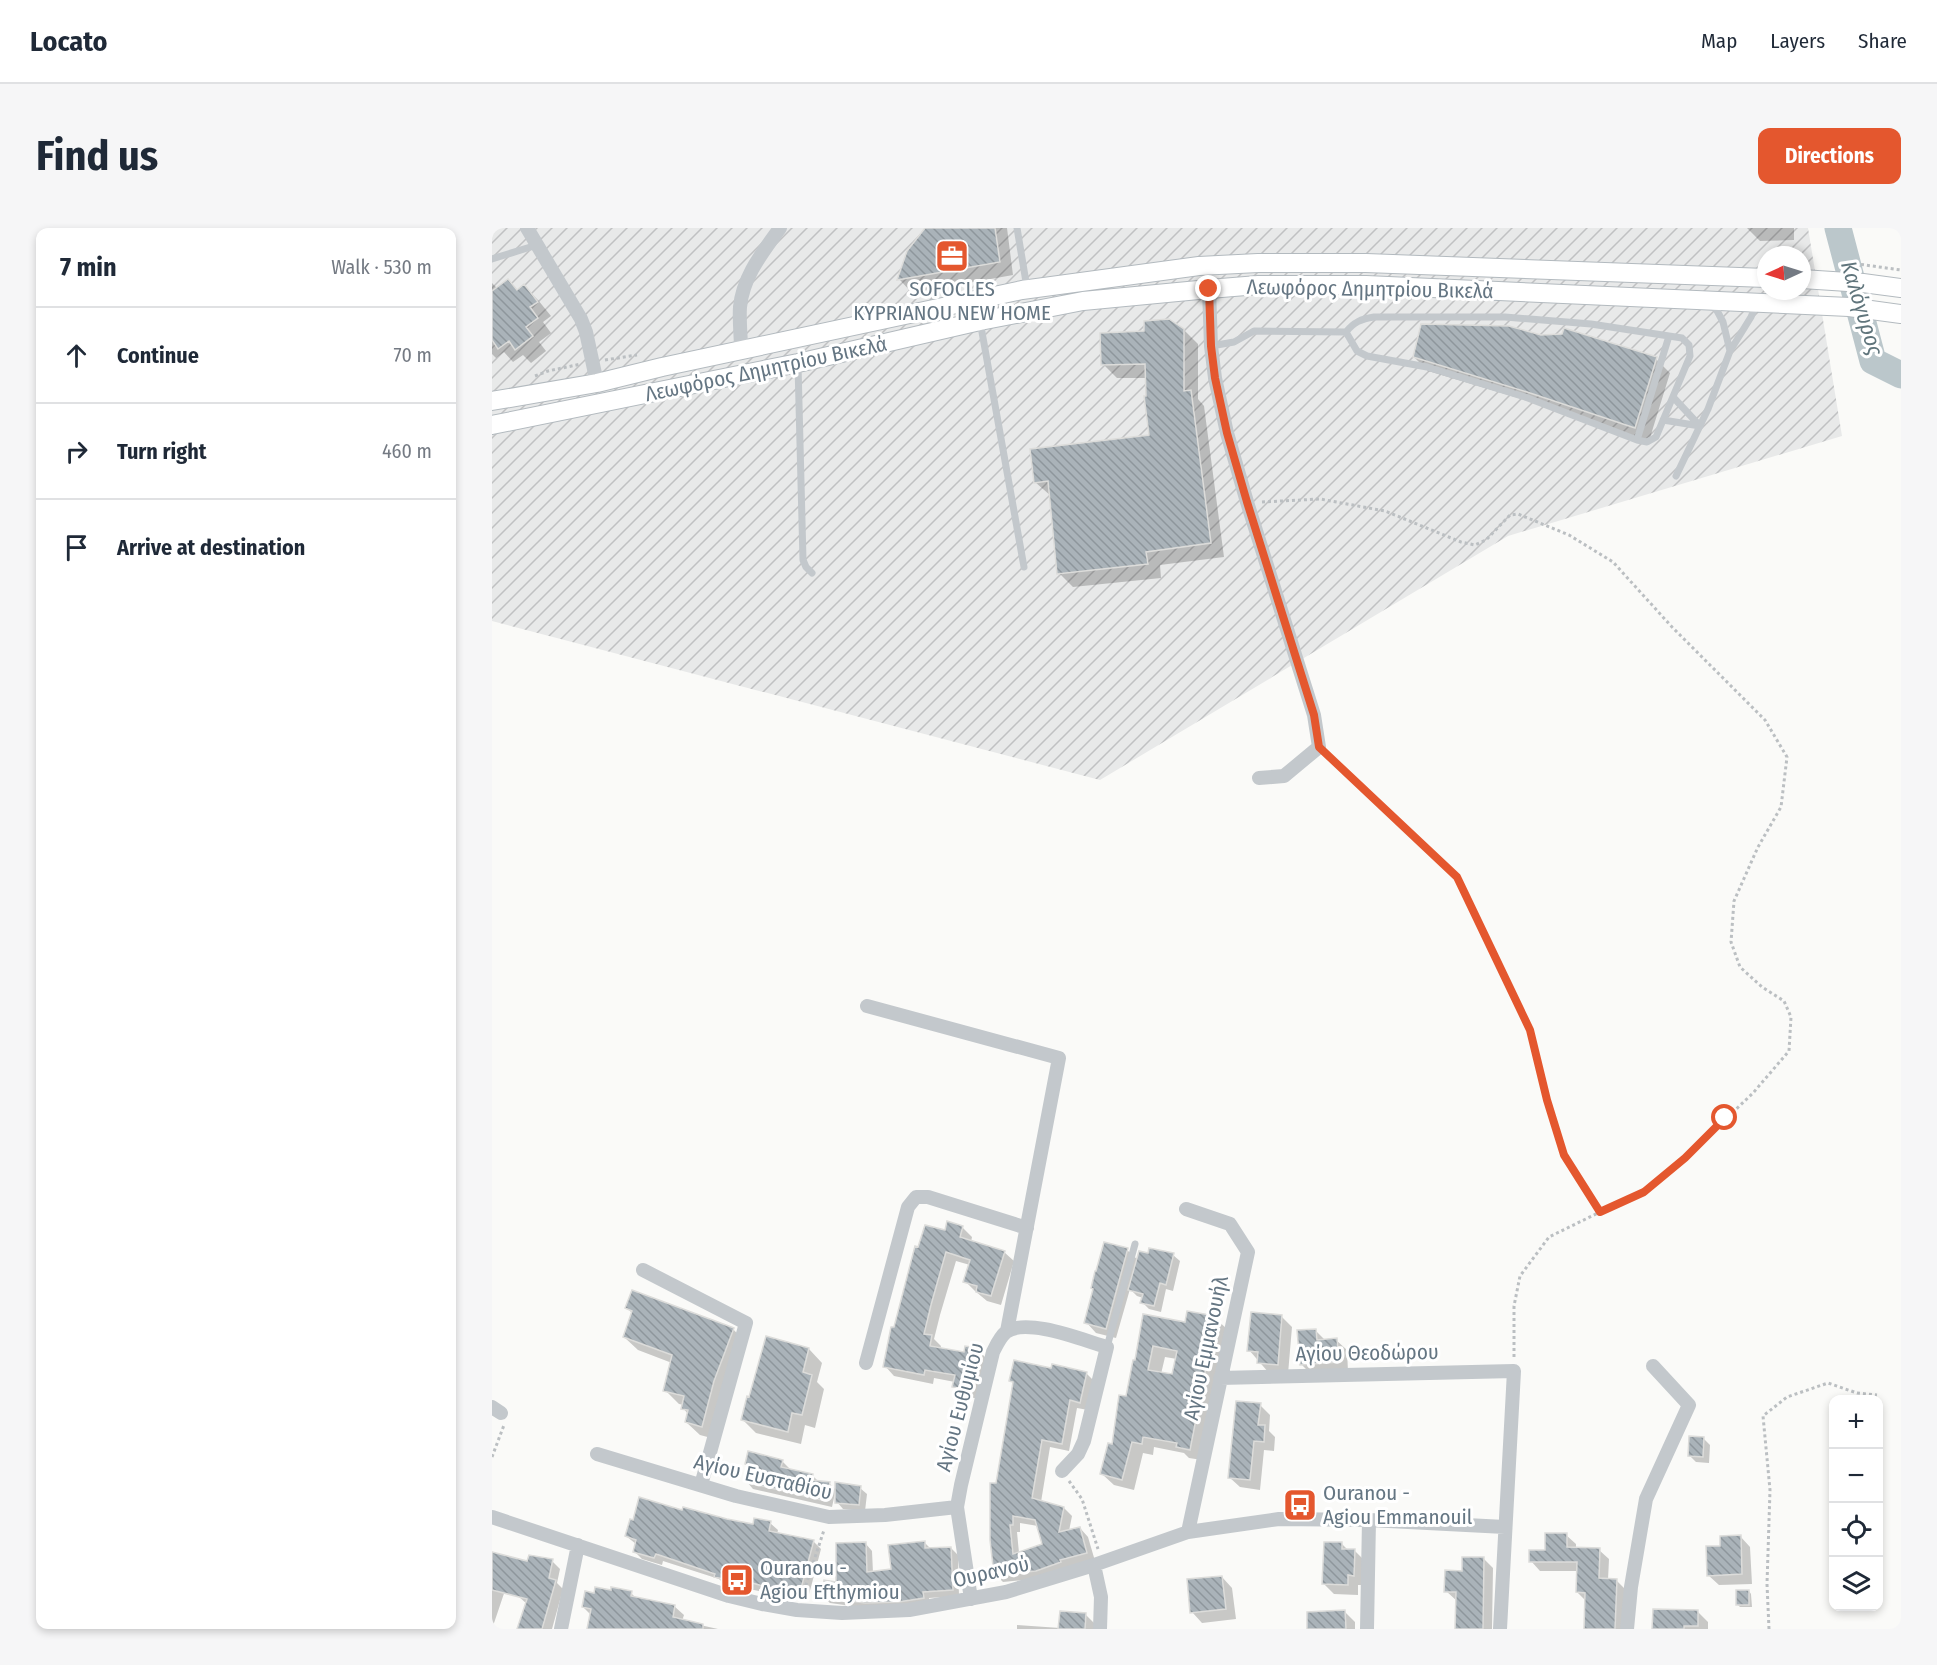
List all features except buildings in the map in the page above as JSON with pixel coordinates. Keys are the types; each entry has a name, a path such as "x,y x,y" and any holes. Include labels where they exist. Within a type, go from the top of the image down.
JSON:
{"main road":[{"name":"Λεωφόρος Δημητρίου Βικελά","path":"492,401 597,383 1028,289 1199,266 1366,262 1757,278"},
{"path":"1811,279 1863,282 1901,288"},
{"name":"Λεωφόρος Δημητρίου Βικελά","path":"492,425 798,363 980,321 1083,301 1258,285 1366,285 1849,307 1901,314"}],"street":[{"path":"527,228 581,319 597,383"},
{"path":"741,350 740,307 744,287 752,268 780,228"},
{"path":"1209,289 1211,346 1215,378 1227,433 1314,715 1319,747 1284,776 1259,778"},
{"path":"867,1006 1059,1058 1007,1331"},
{"path":"866,1363 908,1207 916,1197 928,1197 1027,1228"},
{"name":"Αγίου Εμμανουήλ","path":"1186,1209 1230,1224 1248,1252 1188,1532"},
{"path":"643,1270 746,1323 701,1485"},
{"name":"Αγίου Ευθυμίου","path":"971,1599 957,1507 960,1485 993,1352 1000,1339 1007,1331 1024,1327 1037,1328 1107,1347"},
{"path":"1062,1471 1078,1454 1084,1441 1107,1347"},
{"path":"1627,1629 1631,1587 1646,1499 1689,1405 1653,1366"},
{"path":"1500,1629 1514,1371"},
{"name":"Αγίου Θεοδώρου","path":"1220,1378 1514,1371"},
{"name":"Αγίου Ευσταθίου","path":"597,1454 736,1496 829,1517 885,1515 957,1507"},
{"name":"Ουρανού","path":"492,1517 729,1596 797,1610 842,1613 909,1610 1006,1592 1098,1564 1188,1532 1279,1520 1505,1527"},
{"path":"1367,1629 1369,1521"},
{"path":"561,1629 578,1545"},
{"path":"1098,1564 1101,1597 1100,1629"}],"lane":[{"path":"1017,228 1028,289"},
{"path":"492,259 537,245"},
{"path":"1712,301 1723,322 1730,351"},
{"path":"1676,476 1700,426 1730,351 1757,303"},
{"path":"1374,317 1505,317 1591,324 1682,338 1689,345 1690,356 1656,438 1647,442 1514,394 1427,367 1367,356 1356,351 1346,332 1352,324 1361,319 1374,317"},
{"path":"980,321 1024,567"},
{"path":"1211,346 1234,342 1254,331 1346,332"},
{"path":"1637,440 1669,336"},
{"path":"798,363 803,560 812,573"},
{"path":"1673,397 1700,426"},
{"path":"1663,420 1700,426"},
{"path":"1107,1347 1135,1244"}],"path":[{"path":"1834,264 1858,264 1901,270"},
{"path":"1247,502 1320,499 1385,511 1461,542 1475,545 1486,540 1510,515 1518,514 1569,535 1613,562 1672,627 1765,720 1787,757 1781,807 1758,847 1734,900 1731,942 1740,967 1762,987 1784,1001 1791,1017 1789,1051 1753,1093 1677,1165 1644,1192 1549,1237 1520,1276 1514,1306 1514,1371"},
{"path":"1319,747 1457,877 1530,1030 1547,1100 1564,1155 1600,1212"},
{"path":"1769,1629 1767,1584 1770,1490 1763,1416 1787,1397 1828,1383 1857,1393 1877,1395"},
{"path":"492,1457 505,1425 496,1410"},
{"path":"1062,1471 1082,1499 1098,1564"},
{"path":"797,1610 829,1517"}],"shaded area":[{"path":"492,228 1808,228 1811,246 1757,246 1757,300 1811,300 1811,246 1842,436 1508,536 1100,780 492,621"}],"waterway":[{"name":"Καλόγυρος","path":"1838,228 1873,361 1901,375"}],"place":[{"name":"SOFOCLES KYPRIANOU NEW HOME","path":"952,256"},
{"name":"Ouranou - Agiou Emmanouil","path":"1300,1505"},
{"name":"Ouranou - Agiou Efthymiou","path":"737,1580"}],"route":[{"path":"1209,289 1211,346 1215,378 1227,433 1314,715 1319,747 1457,877 1530,1030 1547,1100 1564,1155 1585,1190 1600,1212 1644,1192 1685,1158 1725,1118"}]}
